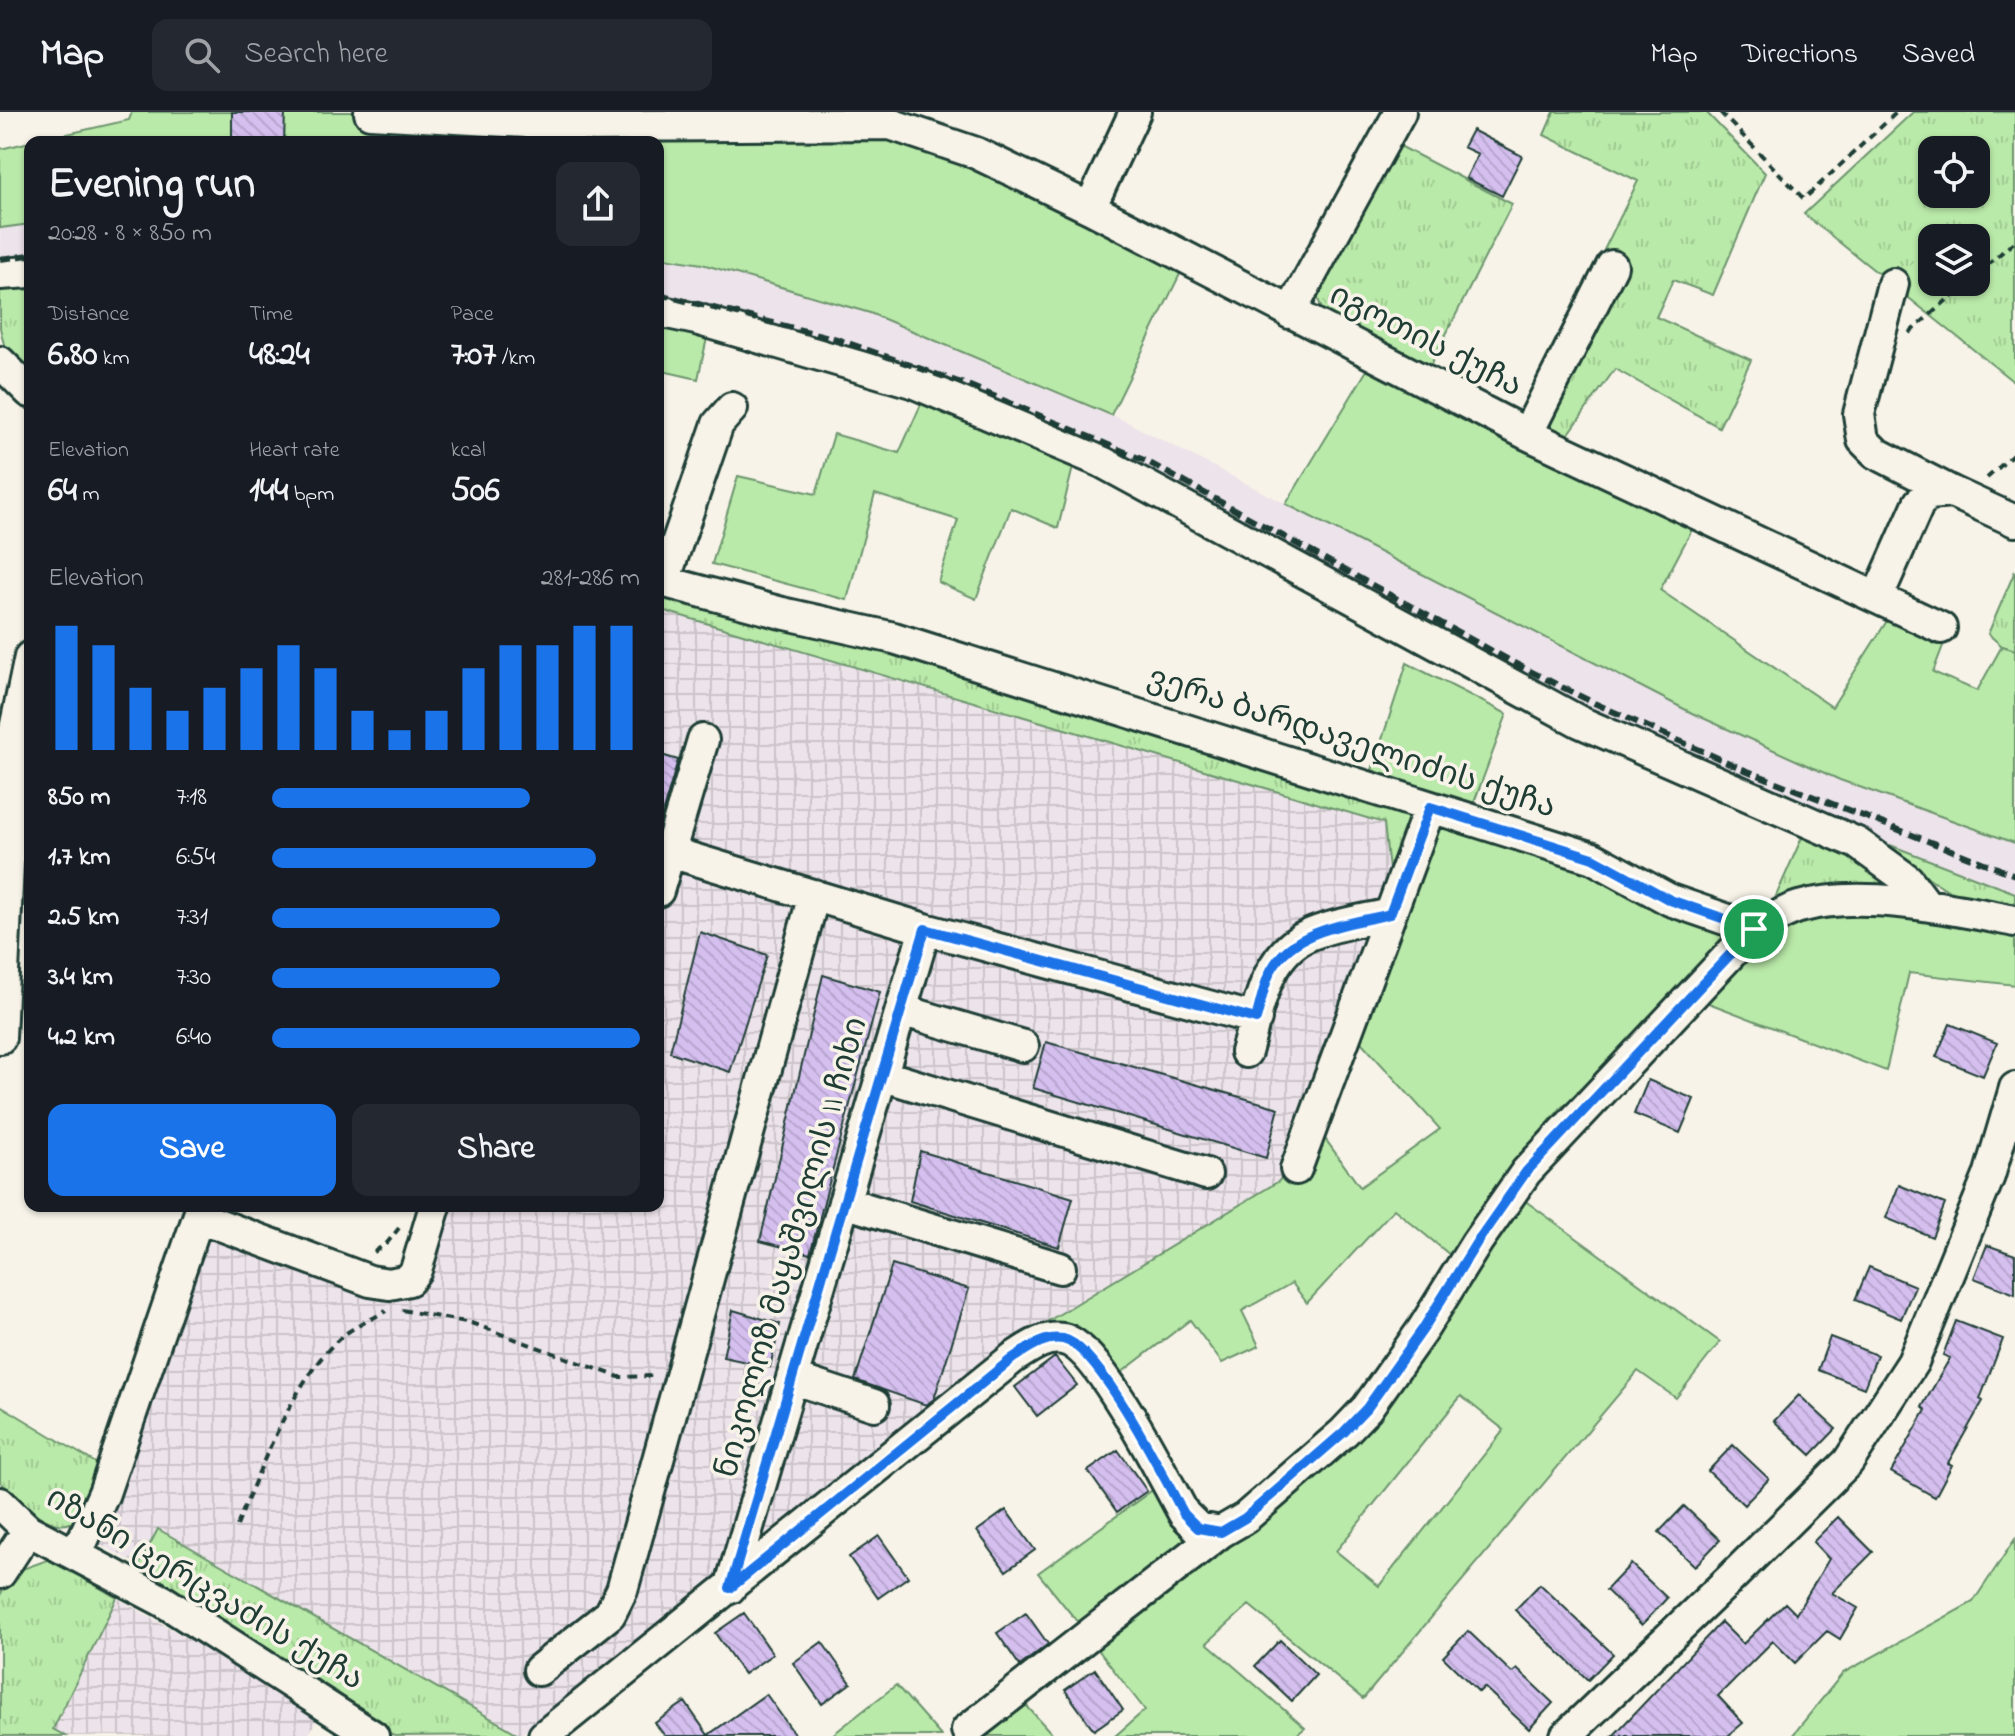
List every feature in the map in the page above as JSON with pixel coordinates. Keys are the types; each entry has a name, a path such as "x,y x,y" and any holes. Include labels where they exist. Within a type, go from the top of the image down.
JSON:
{"street":[{"path":"1090,208 1135,112"},
{"path":"1290,313 1400,112"},
{"name":"იგოთის ქუჩა","path":"370,113 595,126 890,118 976,153 1090,208 1527,434 1941,628"},
{"path":"1527,434 1612,266"},
{"path":"0,274 24,272"},
{"path":"1893,284 1859,414 1863,440 1876,453 2015,521"},
{"path":"664,312 912,382 1102,462 1580,722 1857,843 1908,880 1926,904"},
{"path":"0,362 24,386"},
{"path":"664,572 718,424 732,408"},
{"path":"1877,598 1919,503 1929,494 1959,495"},
{"name":"ვერა ბარდაველიძის ქუჩა","path":"664,581 782,613 894,638 1593,858 1670,900 1754,929"},
{"path":"0,1038 14,734 24,686"},
{"path":"664,872 703,740"},
{"path":"1296,1169 1430,807"},
{"path":"670,852 925,929 1256,1019"},
{"path":"539,1670 610,1614 622,1590 814,895"},
{"path":"967,1730 1221,1532 1245,1518 1344,1432 1367,1408 1423,1329 1477,1242 1526,1172 1754,929 1798,907 1838,901 1926,904 2015,921"},
{"path":"1246,1052 1269,975 1283,952 1307,936 1390,914"},
{"name":"ნიკოლოზ მაყაშვილის II ჩიხი","path":"730,1588 925,929"},
{"path":"901,1010 1023,1046"},
{"path":"881,1075 1206,1174"},
{"path":"1566,1736 1848,1462 1913,1362 1989,1176 2015,1088"},
{"path":"844,1202 1060,1268"},
{"path":"76,1555 104,1493 201,1212 335,1268 370,1281 389,1284 409,1280 416,1270 433,1212"},
{"path":"544,1736 1013,1358 1041,1340 1065,1339 1085,1353 1117,1396 1184,1514 1198,1528 1221,1532"},
{"path":"792,1378 874,1405"},
{"name":"იზანი ცერცვაძის ქუჩა","path":"0,1503 28,1530 163,1601 364,1733"},
{"path":"0,1573 28,1530"}],"path":[{"path":"1720,112 1804,199 1897,112"},
{"path":"1990,263 2015,241"},
{"path":"1908,334 1952,296"},
{"path":"1959,495 2015,453"},
{"path":"335,1268 367,1258 387,1243 405,1221"},
{"path":"237,1526 262,1464 311,1370 346,1333 392,1308 471,1323 619,1377 663,1375 685,1362"}],"shaded area":[{"path":"24,225 24,264 0,266 0,228"},
{"path":"664,258 702,264 870,313 1119,418 1692,713 1840,780 2015,843 2015,893 1671,761 1103,454 664,305"},
{"path":"664,611 1384,823 1391,889 1279,1181 1025,1335 687,1607 520,1735 158,1529 139,1565 95,1542 198,1240 214,1229 393,1299 408,1298 422,1288 443,1212 664,1212"},
{"path":"117,1598 319,1714 308,1736 65,1736 53,1729"}],"green space":[{"path":"132,112 361,112 358,125 600,135 899,137 969,161 1181,272 1111,415 870,313 702,264 664,258 664,136 58,136 129,120"},
{"path":"1554,112 1706,112 1765,173 1713,295 1673,280 1656,317 1751,360 1719,427 1615,369 1565,439 1543,428 1619,262 1602,254 1638,181 1544,135"},
{"path":"1913,112 2015,112 2015,383 1804,214"},
{"path":"24,143 24,225 0,228 0,149"},
{"path":"1394,143 1512,204 1429,368 1323,312 1317,296"},
{"path":"24,278 24,377 8,361 0,328 0,280"},
{"path":"664,328 707,338 698,379 664,371"},
{"path":"1367,370 1695,524 1660,590 1832,707 1892,613 1946,638 1933,672 1977,691 2002,646 2015,650 2015,843 1840,780 1692,713 1286,504"},
{"path":"922,402 1073,467 1058,528 1011,508 976,599 938,582 958,520 875,494 847,600 712,564 738,476 816,494 834,434 899,453"},
{"path":"2015,571 2015,650 2002,646 1988,634"},
{"path":"664,588 883,643 1410,813 1415,826 1391,889 1384,823 664,611"},
{"path":"1407,663 1507,714 1473,805 1372,770"},
{"path":"1438,824 1591,867 1731,933 1729,944 1560,1109 1505,1173 1450,1255 1394,1209 1307,1303 1292,1283 1242,1311 1259,1346 1222,1363 1190,1320 1117,1376 1025,1335 1279,1181 1318,1129 1360,1187 1440,1129 1352,1032"},
{"path":"1807,826 1895,885 1890,889 1772,905"},
{"path":"1890,845 2015,893 2015,913 1957,896 1929,878"},
{"path":"1856,913 1995,927 2015,936 2015,985 1909,973 1886,1071 1706,1002 1759,942 1793,921"},
{"path":"1524,1200 1720,1342 1676,1398 1638,1371 1363,1699 1249,1605 1207,1643 1305,1728 1295,1736 1115,1736 1145,1710 1092,1642 1214,1554 1477,1269","holes":["1461,1396 1504,1430 1379,1586 1336,1551"]},
{"path":"0,1405 104,1468 78,1518 68,1524 47,1521 0,1482"},
{"path":"1158,1486 1193,1543 1084,1630 1038,1573"},
{"path":"158,1529 520,1735 394,1736 139,1565"},
{"path":"2015,1539 2015,1736 1792,1736 1843,1673 1973,1602"},
{"path":"50,1559 117,1598 53,1729 65,1736 0,1736 0,1595 14,1572"},
{"path":"896,1685 941,1736 831,1736"},
{"path":"1025,1704 1054,1736 984,1736"}],"building":[{"path":"232,112 285,112 284,136 232,136"},
{"path":"1472,130 1522,156 1502,196 1466,178 1478,154 1463,147"},
{"path":"664,756 678,760 664,808"},
{"path":"700,932 767,955 730,1072 670,1052"},
{"path":"823,975 880,992 810,1254 760,1241"},
{"path":"1950,1024 1997,1043 1983,1076 1936,1057"},
{"path":"1046,1042 1279,1108 1266,1158 1033,1088"},
{"path":"1648,1080 1694,1099 1680,1133 1634,1114"},
{"path":"920,1151 1073,1198 1059,1247 910,1201"},
{"path":"1899,1185 1945,1204 1932,1237 1886,1218"},
{"path":"1987,1245 2015,1255 2015,1294 1974,1278"},
{"path":"892,1265 969,1289 934,1399 926,1405 855,1380"},
{"path":"1869,1267 1915,1286 1901,1319 1855,1300"},
{"path":"733,1310 780,1324 770,1367 723,1357"},
{"path":"1956,1321 2003,1339 1980,1399 1983,1401 1948,1463 1952,1465 1935,1497 1891,1472 1926,1410 1922,1407 1950,1358 1943,1355"},
{"path":"1830,1337 1877,1355 1864,1388 1818,1370"},
{"path":"1055,1357 1077,1385 1037,1416 1015,1387"},
{"path":"1799,1395 1836,1429 1811,1455 1774,1421"},
{"path":"1733,1445 1769,1479 1744,1505 1708,1471"},
{"path":"1118,1450 1147,1491 1117,1512 1088,1471"},
{"path":"1684,1506 1720,1540 1695,1566 1659,1532"},
{"path":"1006,1510 1035,1550 1006,1571 977,1531"},
{"path":"1838,1517 1873,1552 1832,1593 1858,1608 1840,1639 1827,1631 1795,1663 1773,1641 1718,1696 1743,1723 1728,1736 1613,1736 1721,1622 1743,1644 1785,1603 1796,1614 1829,1559 1813,1542"},
{"path":"879,1536 908,1577 878,1598 849,1557"},
{"path":"1631,1564 1667,1598 1642,1625 1606,1590"},
{"path":"1540,1584 1613,1654 1588,1680 1515,1610"},
{"path":"744,1613 773,1654 744,1674 715,1633"},
{"path":"1026,1613 1048,1644 1020,1666 997,1633"},
{"path":"1468,1631 1512,1673 1517,1669 1553,1703 1529,1729 1484,1687 1479,1692 1443,1657"},
{"path":"1280,1640 1316,1675 1292,1701 1255,1666"},
{"path":"822,1642 851,1683 822,1704 793,1663"},
{"path":"1095,1669 1123,1710 1094,1730 1065,1690"},
{"path":"766,1694 796,1736 665,1736 655,1723 685,1702 708,1735"}],"railway":[{"path":"0,259 24,256"},
{"path":"664,296 837,339 970,386 1146,461 1516,664 1594,703 1745,770 2015,875"}],"route":[{"path":"1430,807 1593,858 1670,900 1754,929 1526,1172 1367,1408 1344,1432 1245,1518 1221,1532 1198,1528 1184,1514 1117,1396 1085,1353 1065,1339 1041,1340 1013,1358 730,1588 925,929 1256,1019 1269,975 1283,952 1307,936 1390,914 1430,807"}]}
